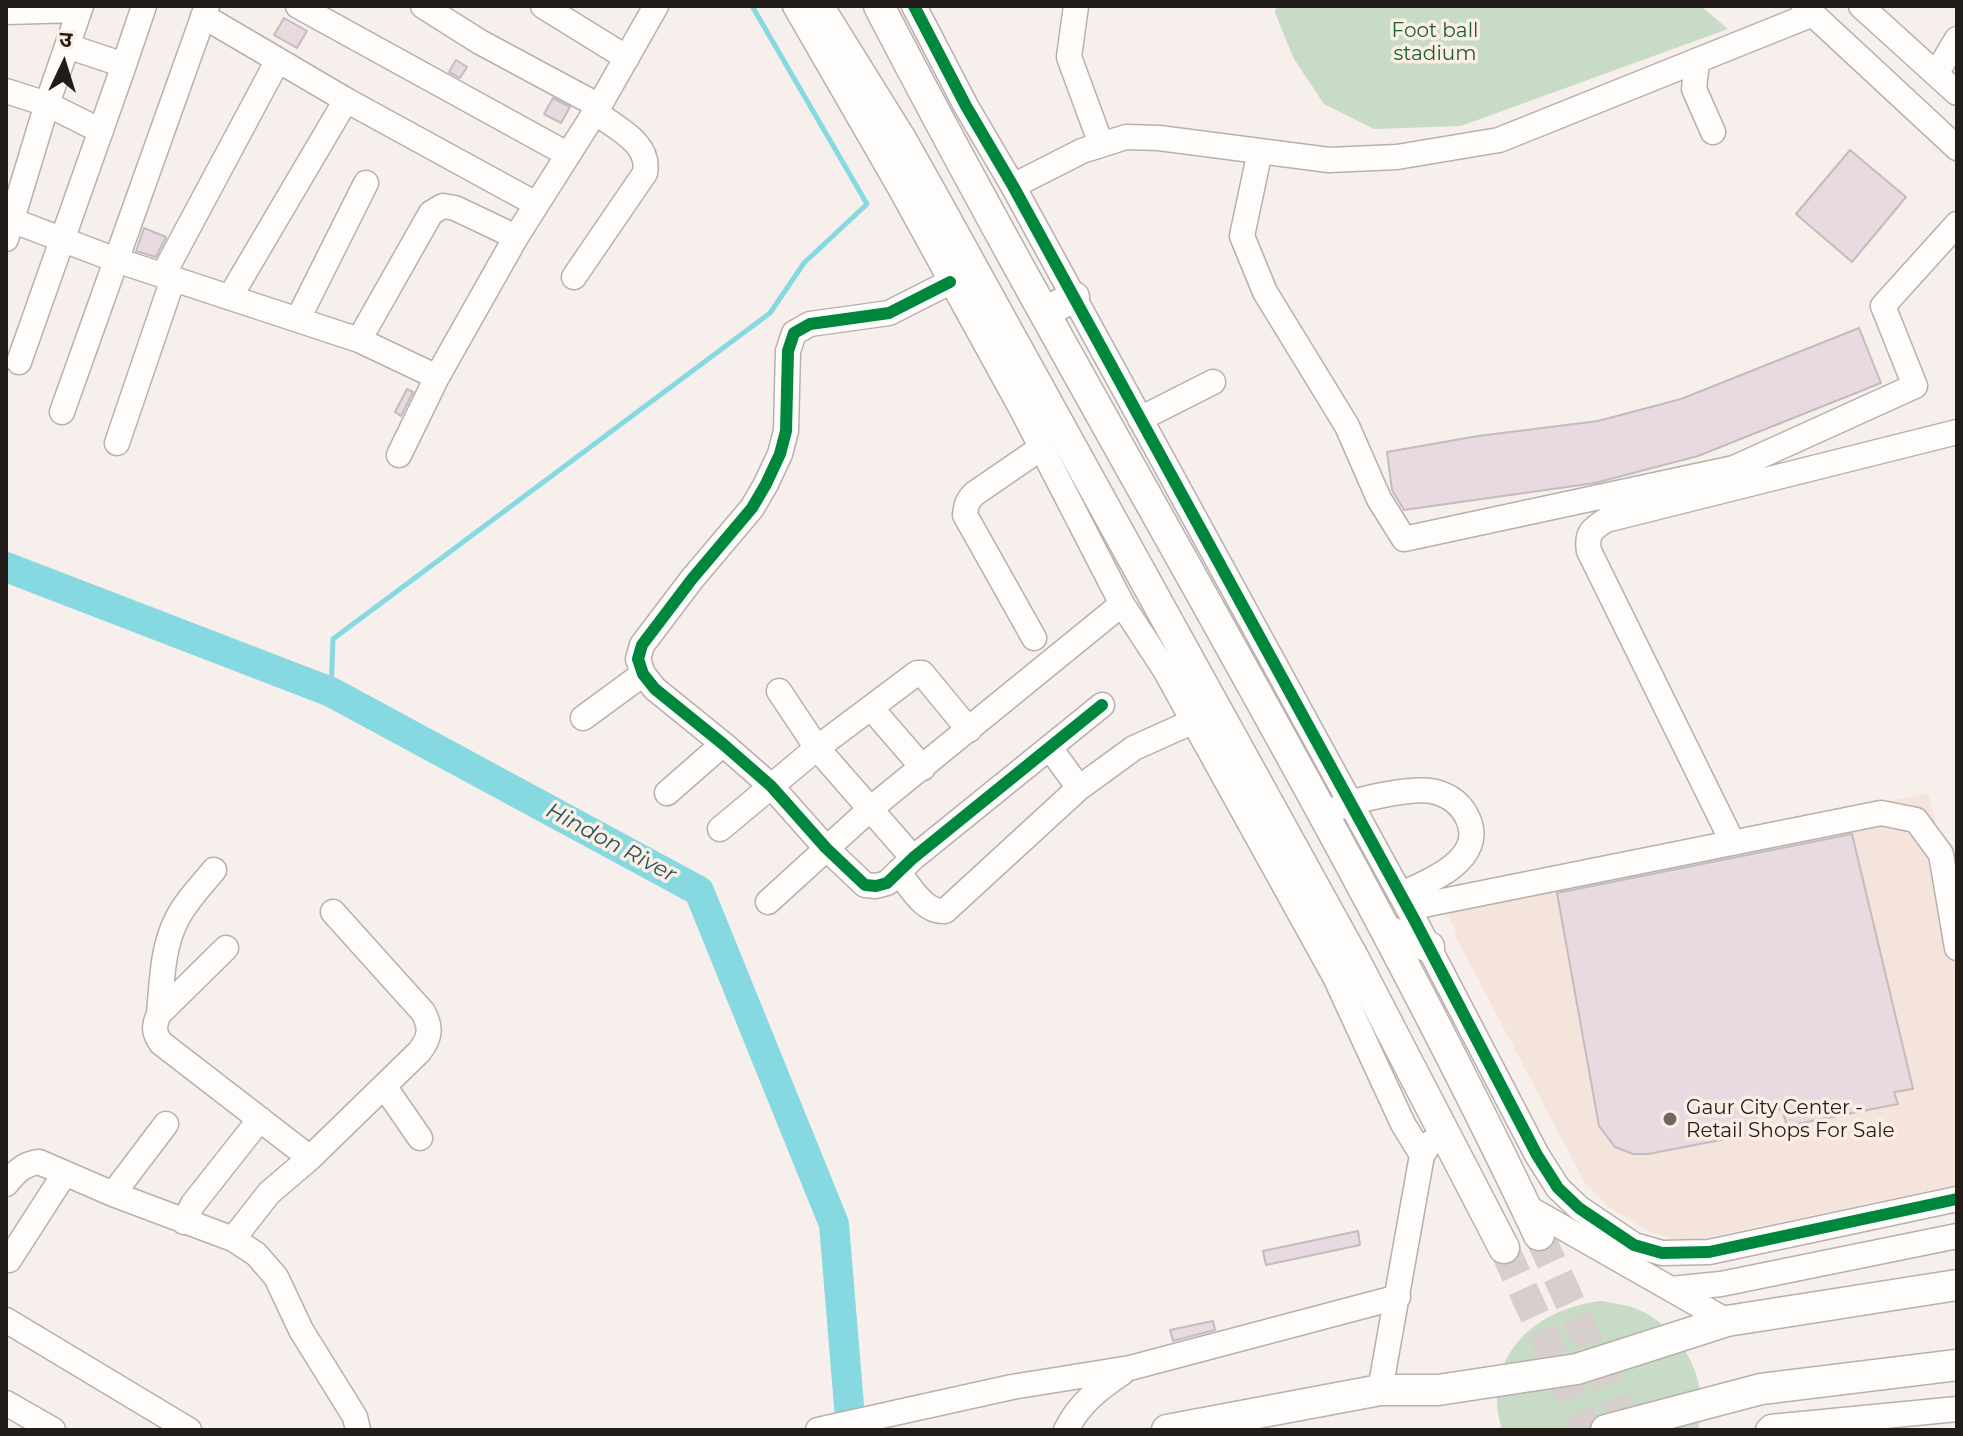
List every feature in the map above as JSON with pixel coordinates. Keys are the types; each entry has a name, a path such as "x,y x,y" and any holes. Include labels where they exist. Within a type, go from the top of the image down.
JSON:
{"main road":[{"path":"818,6 909,181 1338,929 1504,1248"},
{"path":"879,6 957,155 1045,312 1337,809 1388,931 1539,1235"},
{"path":"1045,312 1074,297"},
{"path":"1388,931 1429,947"},
{"path":"1167,1430 1380,1390 1438,1390 1577,1369 1727,1321 1957,1285"},
{"path":"1606,1430 1761,1389 1957,1365"}],"street":[{"path":"19,362 144,6"},
{"path":"298,6 567,154"},
{"path":"423,6 597,109 643,151 647,162 645,173 574,277"},
{"path":"543,6 627,58"},
{"path":"399,455 437,377 516,237 597,109 656,6"},
{"path":"795,6 890,146"},
{"path":"914,6 1140,419 1337,809 1405,901 1537,1155 1558,1188 1579,1208 1634,1245 1662,1253 1709,1252 1957,1199"},
{"path":"1076,6 1069,57 1101,144"},
{"path":"1861,6 1957,93"},
{"path":"6,12 80,8 8,226 63,240 359,340 437,377"},
{"path":"1013,186 1082,151 1126,137 1159,138 1329,160 1397,157 1499,140 1697,62 1808,10 1957,148"},
{"path":"62,412 205,11 278,60 346,100 536,204"},
{"path":"1936,74 1957,39"},
{"path":"67,46 124,65"},
{"path":"117,443 168,277 278,60"},
{"path":"1697,62 1694,89 1713,132"},
{"path":"6,91 47,104 101,131"},
{"path":"230,297 346,100"},
{"path":"1260,151 1242,236 1265,292 1347,426 1379,499 1404,539 1734,468 1915,386 1883,306 1957,224"},
{"path":"909,181 950,282 1122,604 1165,670 1335,977 1403,1124 1422,1155"},
{"path":"298,319 366,183"},
{"path":"359,340 431,213 438,208 455,208 516,237"},
{"path":"950,282 889,313 810,324 794,333 789,340 788,407 780,454 752,508 642,645 638,659 643,674 655,689 771,786 826,848 865,885 876,886 887,883 1102,705"},
{"path":"1140,419 1213,382"},
{"path":"1733,843 1589,551 1587,539 1591,530 1606,520 1957,432"},
{"path":"1034,638 965,515 968,500 974,494 1041,448"},
{"path":"768,902 869,810 1122,604"},
{"path":"720,829 817,748 915,674 921,673 969,730"},
{"path":"583,718 643,674"},
{"path":"779,691 817,748 869,810 906,865 928,907 936,912 945,911 1079,788 1134,748 1194,721"},
{"path":"872,709 923,768"},
{"path":"667,793 723,744"},
{"path":"1050,748 1079,788"},
{"path":"1337,809 1422,790 1434,791 1454,801 1467,817 1471,835 1464,855 1405,901"},
{"path":"1405,901 1733,843 1881,813 1916,820 1941,854 1957,948"},
{"path":"159,1014 170,935 183,909 214,870"},
{"path":"233,1239 251,1212 269,1193 310,1158 427,1043 429,1023 423,1012 333,912"},
{"path":"226,948 159,1014 154,1024 155,1035 161,1043 310,1158"},
{"path":"384,1086 420,1138"},
{"path":"184,1222 193,1204 260,1119"},
{"path":"113,1194 166,1124"},
{"path":"1380,1390 1422,1155 1441,1125"},
{"path":"6,1184 18,1170 29,1163 39,1162 113,1194 233,1239 256,1254 269,1266 301,1330 355,1417 358,1430"},
{"path":"9,1260 65,1173"},
{"path":"1525,1206 1727,1321"},
{"path":"1671,1289 1721,1284 1957,1236"},
{"path":"1634,1245 1639,1271"},
{"path":"818,1430 1012,1387 1130,1368 1398,1297"},
{"path":"6,1320 189,1430"},
{"path":"1066,1430 1075,1413 1097,1389 1130,1368"},
{"path":"1761,1389 1769,1428 1957,1409"},
{"path":"6,1403 53,1430"}],"shaded area":[{"path":"1928,793 1957,906 1957,1185 1694,1240 1674,1239 1650,1232 1610,1208 1585,1183 1454,933 1456,929 1434,893"}],"green space":[{"name":"Foot ball stadium","path":"1276,6 1701,6 1728,29 1461,126 1374,129 1324,104 1294,59 1275,13"},
{"path":"1601,1301 1632,1307 1649,1315 1678,1340 1696,1374 1700,1392 1698,1430 1502,1430 1497,1404 1499,1381 1506,1360 1518,1342 1534,1326 1554,1314"}],"building":[{"path":"284,18 307,31 297,48 274,35"},
{"path":"456,60 467,67 460,78 449,72"},
{"path":"553,98 570,107 561,123 544,114"},
{"path":"1850,150 1906,197 1852,262 1796,214"},
{"path":"144,228 166,237 156,257 136,251"},
{"path":"1859,328 1881,383 1698,456 1595,483 1404,510 1392,490 1387,452 1478,436 1598,421 1681,399"},
{"path":"407,389 413,392 401,416 395,412"},
{"path":"1852,834 1913,1089 1894,1092 1898,1104 1787,1126 1782,1109 1755,1115 1757,1133 1648,1154 1633,1154 1615,1147 1599,1126 1557,893"},
{"path":"1358,1231 1360,1245 1266,1265 1263,1251"},
{"path":"1213,1321 1215,1330 1173,1341 1170,1330"}],"waterway":[{"path":"331,692 333,639 770,313 804,263 867,204 752,6"},
{"name":"Hindon River","path":"6,567 331,692 699,891 834,1224 851,1430"}],"tunnel":[{"path":"1539,1235 1629,1430"},
{"path":"1504,1248 1587,1430"}],"cycle path":[{"path":"914,6 966,106 1013,186 1415,921 1537,1155 1558,1188 1579,1208 1634,1245 1662,1253 1709,1252 1957,1199"},
{"path":"950,282 889,313 810,324 794,333 788,351 786,431 780,454 752,508 642,645 638,659 643,674 655,689 771,786 826,848 865,885 876,886 887,883 913,858 1102,705"}],"place":[{"name":"Gaur City Center - Retail Shops For Sale","path":"1670,1119"}]}
